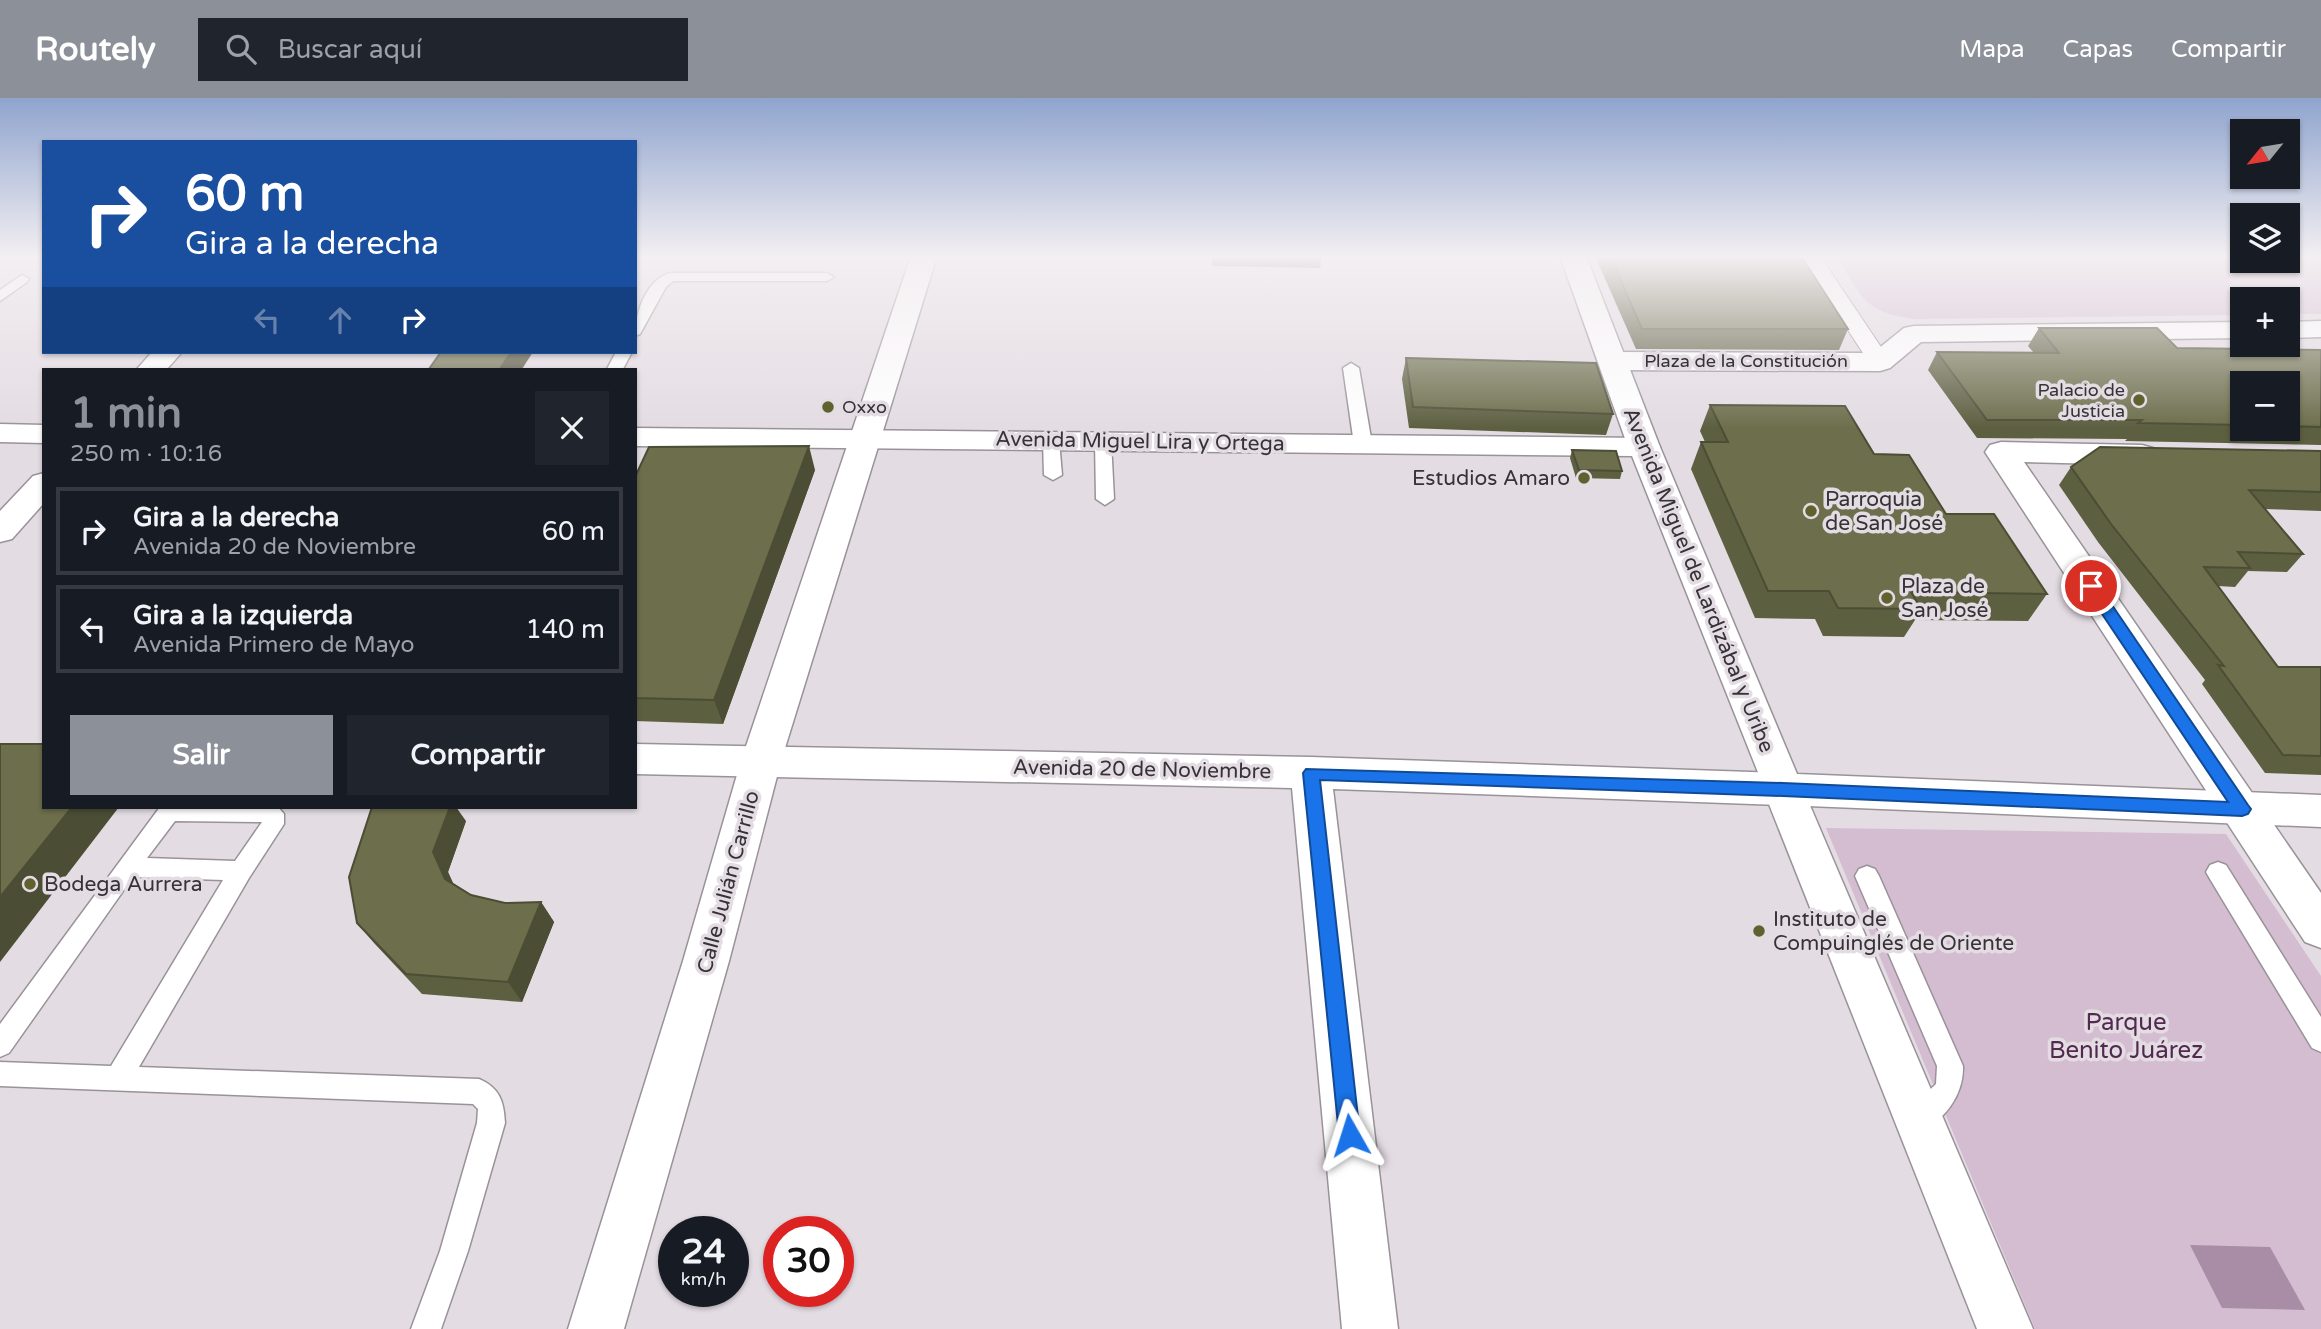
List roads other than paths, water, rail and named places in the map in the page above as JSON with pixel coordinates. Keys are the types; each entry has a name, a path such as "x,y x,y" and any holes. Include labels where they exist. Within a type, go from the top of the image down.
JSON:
{"street":[{"name":"Calle Julián Carrillo","path":"596,1329 706,961 761,761 906,313"},
{"name":"Avenida Miguel de Lardizábal y Uribe","path":"1595,313 1644,447 1917,1120 2006,1329"},
{"name":"Plaza de la Constitución","path":"1848,313 1880,362"},
{"path":"1880,362 1914,334 2230,330"},
{"path":"2300,330 2321,330"},
{"path":"152,368 166,354"},
{"name":"Plaza de la Constitución","path":"1613,360 1880,362"},
{"path":"0,433 42,434"},
{"name":"Avenida Miguel Lira y Ortega","path":"637,437 1644,447"},
{"path":"2168,455 2001,452 2321,929"},
{"path":"0,531 42,485"},
{"name":"Avenida 20 de Noviembre","path":"637,759 1311,773 2321,811"},
{"path":"1311,773 1370,1329"}],"lane":[{"path":"1351,368 1363,444"},
{"path":"1051,440 1054,475"},
{"path":"1102,441 1105,499"},
{"path":"0,1045 171,809 273,814 273,824 240,871 118,1079"},
{"path":"127,867 240,871"},
{"path":"2218,872 2321,1040"},
{"path":"1867,876 1950,1066 1952,1082 1947,1092 1917,1120"},
{"path":"0,1074 479,1092 491,1104 491,1123 454,1251 426,1329"}],"place":[{"name":"Palacio de Justicia","path":"2139,400"},
{"name":"Oxxo","path":"828,407"},
{"name":"Estudios Amaro","path":"1584,478"},
{"name":"Parroquia de San José","path":"1811,511"},
{"name":"Plaza de San José","path":"1887,598"},
{"name":"Bodega Aurrera","path":"30,884"},
{"name":"Instituto de Compuinglés de Oriente","path":"1759,931"}],"park label":[{"name":"Parque Benito Juárez","path":"2126,1036"}]}
